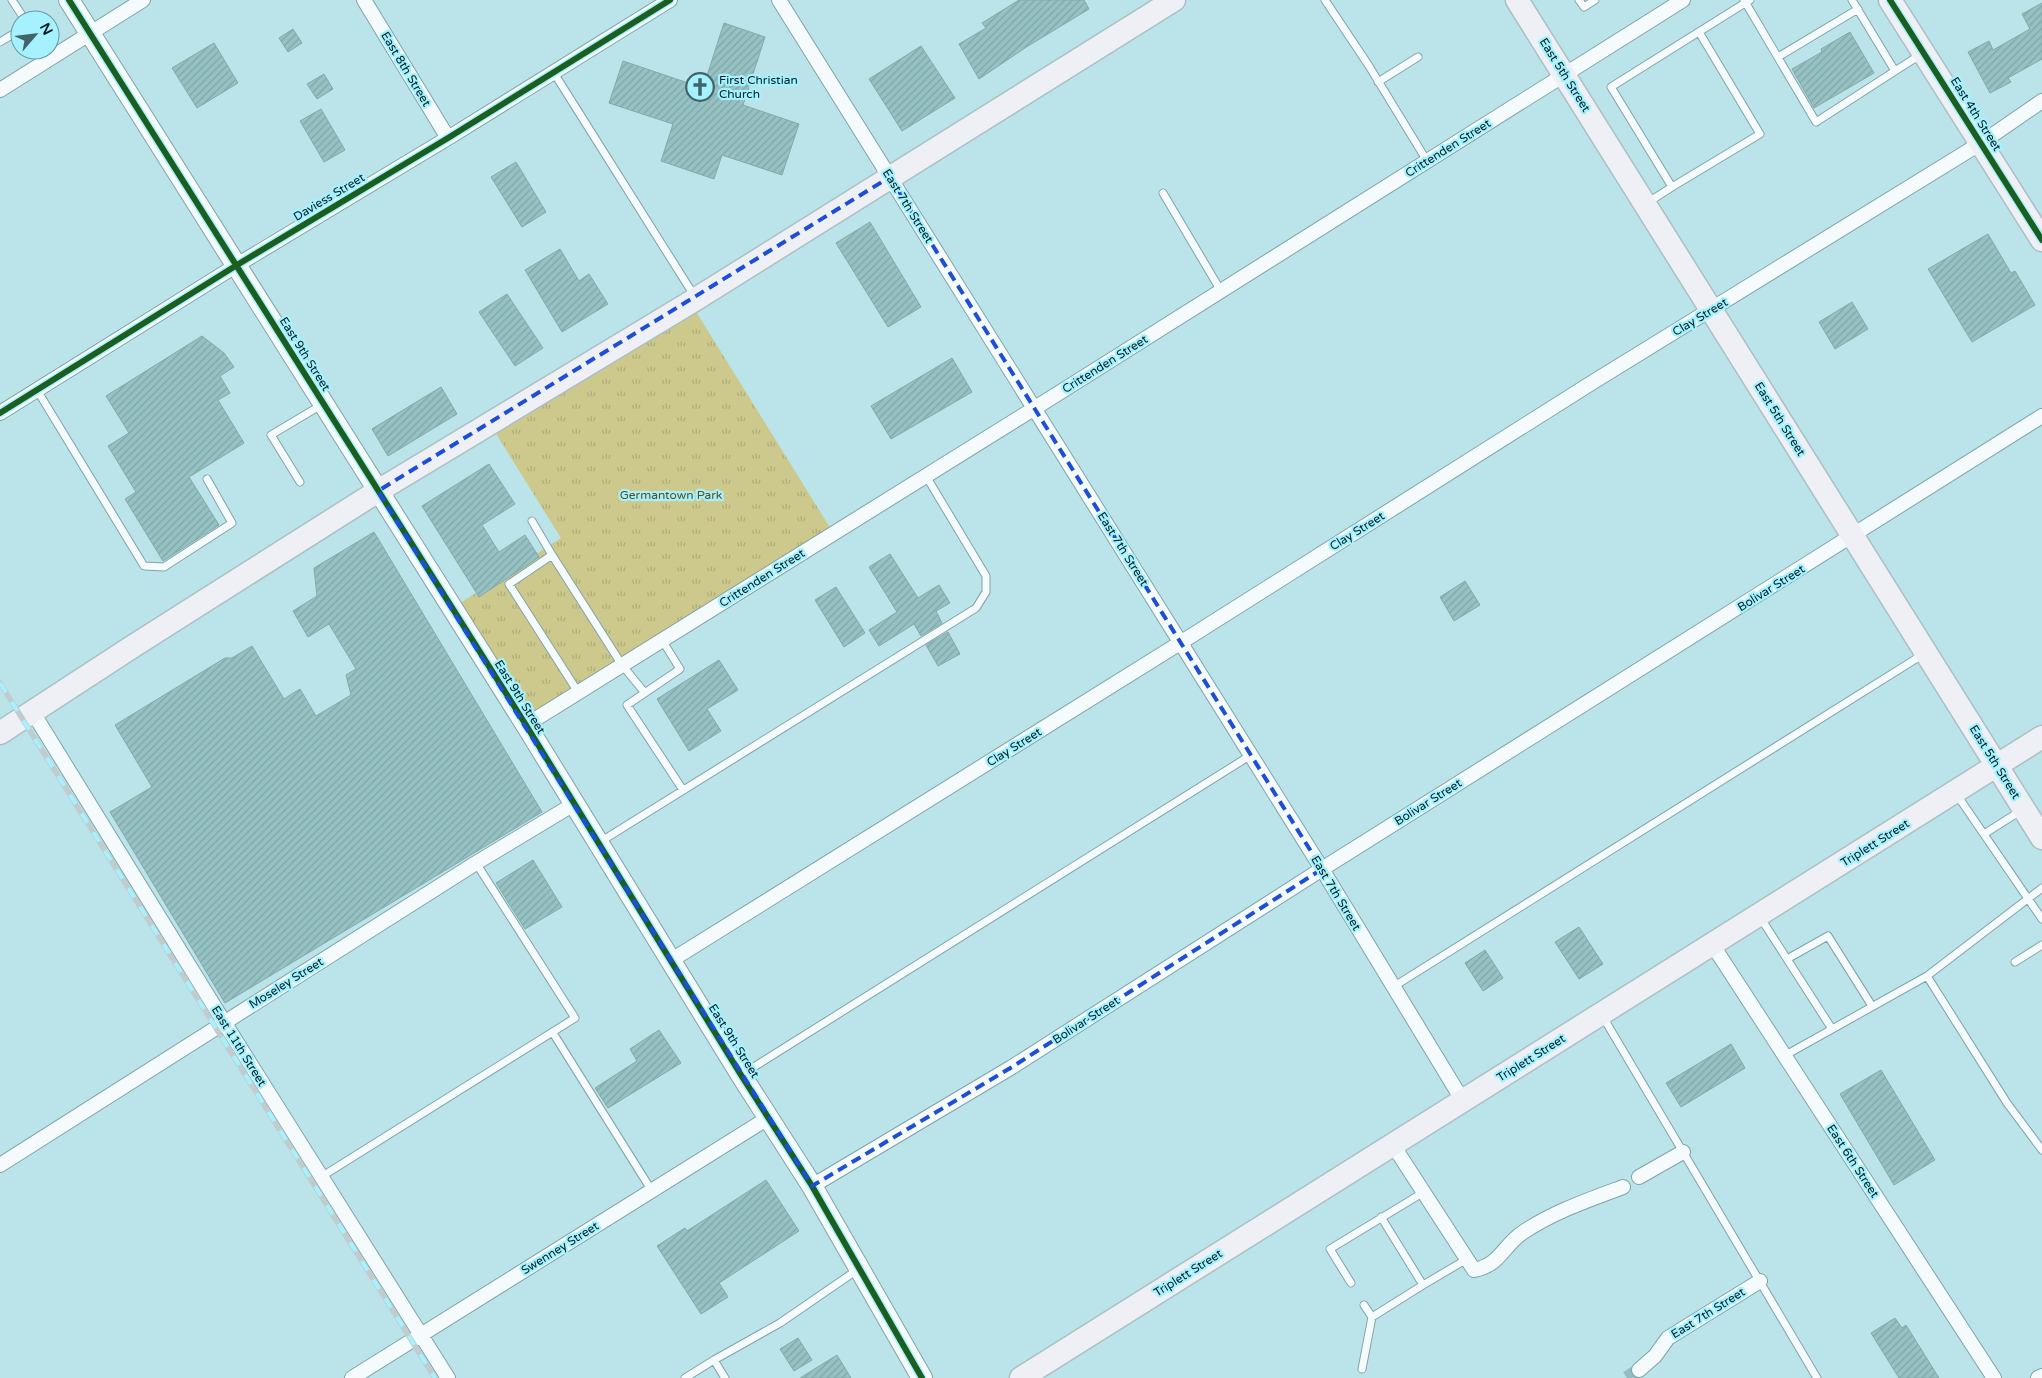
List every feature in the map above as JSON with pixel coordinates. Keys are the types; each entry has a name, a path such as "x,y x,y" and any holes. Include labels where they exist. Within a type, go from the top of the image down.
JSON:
{"main road":[{"path":"0,733 378,491 696,299 1174,0"},
{"name":"East 5th Street","path":"1517,0 2042,838"},
{"name":"East 4th Street","path":"1890,0 2042,240"},
{"name":"Triplett Street","path":"1021,1378 2042,737"}],"street":[{"name":"East 9th Street","path":"68,0 526,725 670,961 812,1186 922,1378"},
{"path":"60,47 89,34 144,0"},
{"name":"East 8th Street","path":"364,0 448,138"},
{"name":"Daviess Street","path":"0,413 236,265 448,138 670,0"},
{"name":"East 7th Street","path":"779,0 1322,869 1463,1101"},
{"name":"Crittenden Street","path":"526,725 1035,408 1683,0"},
{"path":"0,90 38,60"},
{"name":"Clay Street","path":"670,961 1593,382 1981,143 2042,100"},
{"name":"Bolivar Street","path":"812,1186 1012,1067 1322,869 2042,416"},
{"name":"East 11th Street","path":"32,711 224,1022 448,1378"},
{"name":"Moseley Street","path":"0,1165 476,863 574,804"},
{"name":"East 6th Street","path":"1712,944 1994,1378"},
{"name":"Swenney Street","path":"352,1378 768,1118"},
{"path":"1393,1144 1474,1270 1484,1268 1497,1260 1521,1234 1568,1208 1623,1187"},
{"path":"1639,1177 1683,1152"},
{"name":"East 7th Street","path":"1639,1370 1655,1356 1668,1338 1760,1281"},
{"path":"2038,1378 2042,1376"}],"lane":[{"path":"1325,0 1427,161"},
{"path":"1580,0 1584,7 1595,0"},
{"path":"1852,0 1895,71"},
{"path":"1672,187 1611,87 1746,1 1816,122 1923,52"},
{"path":"1778,57 1858,9"},
{"path":"1645,204 1760,134 1699,32"},
{"path":"1378,82 1418,57"},
{"path":"554,73 696,299"},
{"path":"1163,193 1221,291"},
{"path":"37,390 144,566 164,566 232,523 206,479"},
{"path":"300,482 271,435 323,403"},
{"path":"598,844 976,608 986,592 986,576 926,476"},
{"path":"532,522 622,665 645,693"},
{"path":"552,555 508,584 578,692"},
{"path":"662,640 680,669 628,705 682,790"},
{"path":"1393,987 1926,653"},
{"path":"741,1075 1251,755"},
{"path":"1956,792 2042,919"},
{"path":"1984,834 2024,808"},
{"path":"322,1177 575,1018 476,863"},
{"path":"1784,1056 1927,976 2042,888"},
{"path":"1759,915 1832,1029"},
{"path":"1786,959 1828,936 1872,1006"},
{"path":"2014,962 2042,945"},
{"path":"1927,976 2007,1103 2042,1150"},
{"path":"1601,1014 1817,1378"},
{"path":"553,1032 652,1192"},
{"path":"1351,1283 1330,1249 1424,1192"},
{"path":"1382,1217 1423,1285"},
{"path":"1372,1317 1467,1259"},
{"path":"685,1378 780,1322 860,1269"},
{"path":"1362,1369 1372,1317 1364,1304"},
{"path":"714,1360 725,1378"}],"highlighted area":[{"path":"890,177 1322,869 1012,1067 812,1186 378,491"}],"green space":[{"name":"Germantown Park","path":"690,302 834,534 526,725 451,609 561,538 490,424"}],"building":[{"path":"1019,0 1084,0 1089,9 1028,46 979,79 959,44 986,28 982,23"},
{"path":"2042,3 2042,59 2008,78 2011,82 1990,93 1968,52 1989,41 1993,50 2030,29 2022,14"},
{"path":"724,23 765,37 743,105 799,124 782,175 722,155 714,179 661,161 673,124 609,103 623,61 703,88"},
{"path":"293,29 302,43 288,52 279,38"},
{"path":"1850,32 1874,73 1814,108 1792,69 1822,52 1821,49"},
{"path":"214,43 238,83 197,108 172,68"},
{"path":"921,46 955,98 902,131 869,79"},
{"path":"324,74 333,89 317,99 307,84"},
{"path":"321,109 345,150 324,162 300,121"},
{"path":"516,162 546,212 522,227 491,177"},
{"path":"870,222 921,307 888,327 836,243"},
{"path":"1988,234 2011,273 2015,271 2035,305 1972,342 1928,269"},
{"path":"560,249 579,281 589,274 608,304 562,332 525,270"},
{"path":"507,294 543,348 515,366 479,312"},
{"path":"1852,302 1868,329 1835,349 1819,322"},
{"path":"202,336 224,353 234,367 220,376 230,393 218,400 244,443 189,477 219,525 163,561 125,499 136,492 108,446 129,433 106,396"},
{"path":"952,358 972,392 891,439 871,406"},
{"path":"441,387 457,414 388,456 372,429"},
{"path":"489,464 515,504 482,525 499,552 525,535 539,557 479,597 422,506"},
{"path":"374,532 542,812 225,1003 110,812 152,787 115,725 225,658 232,658 252,646 284,699 300,689 316,716 351,695 346,675 356,669 329,624 308,637 293,611 317,596 314,568"},
{"path":"890,554 918,598 939,585 950,603 936,611 942,623 921,636 914,624 879,646 869,630 897,612 869,567"},
{"path":"1465,581 1480,605 1454,621 1440,597"},
{"path":"836,587 865,633 844,647 815,600"},
{"path":"948,632 960,654 938,666 926,645"},
{"path":"719,660 738,690 707,709 721,731 689,751 657,699"},
{"path":"533,860 562,907 525,929 496,883"},
{"path":"1579,927 1603,964 1579,979 1555,942"},
{"path":"1485,950 1503,978 1483,991 1465,963"},
{"path":"659,1030 681,1063 608,1108 595,1088 637,1061 630,1049"},
{"path":"1731,1044 1745,1068 1681,1107 1666,1083"},
{"path":"1881,1070 1935,1160 1894,1185 1840,1094"},
{"path":"766,1180 799,1231 719,1283 728,1297 701,1314 657,1246 685,1228 687,1231"},
{"path":"1895,1318 1902,1328 1906,1325 1939,1378 1899,1378 1871,1333"},
{"path":"798,1338 812,1360 794,1371 780,1349"},
{"path":"837,1355 851,1378 800,1378"}],"tunnel":[{"path":"1627,1378 1639,1370"}],"railway":[{"path":"0,683 435,1378"}],"cycle path":[{"path":"69,0 526,725 741,1075 812,1186 922,1378"},
{"path":"0,413 237,265 448,138 670,0"},
{"path":"1890,0 2042,240"}],"place":[{"name":"First Christian Church","path":"700,87"}]}
